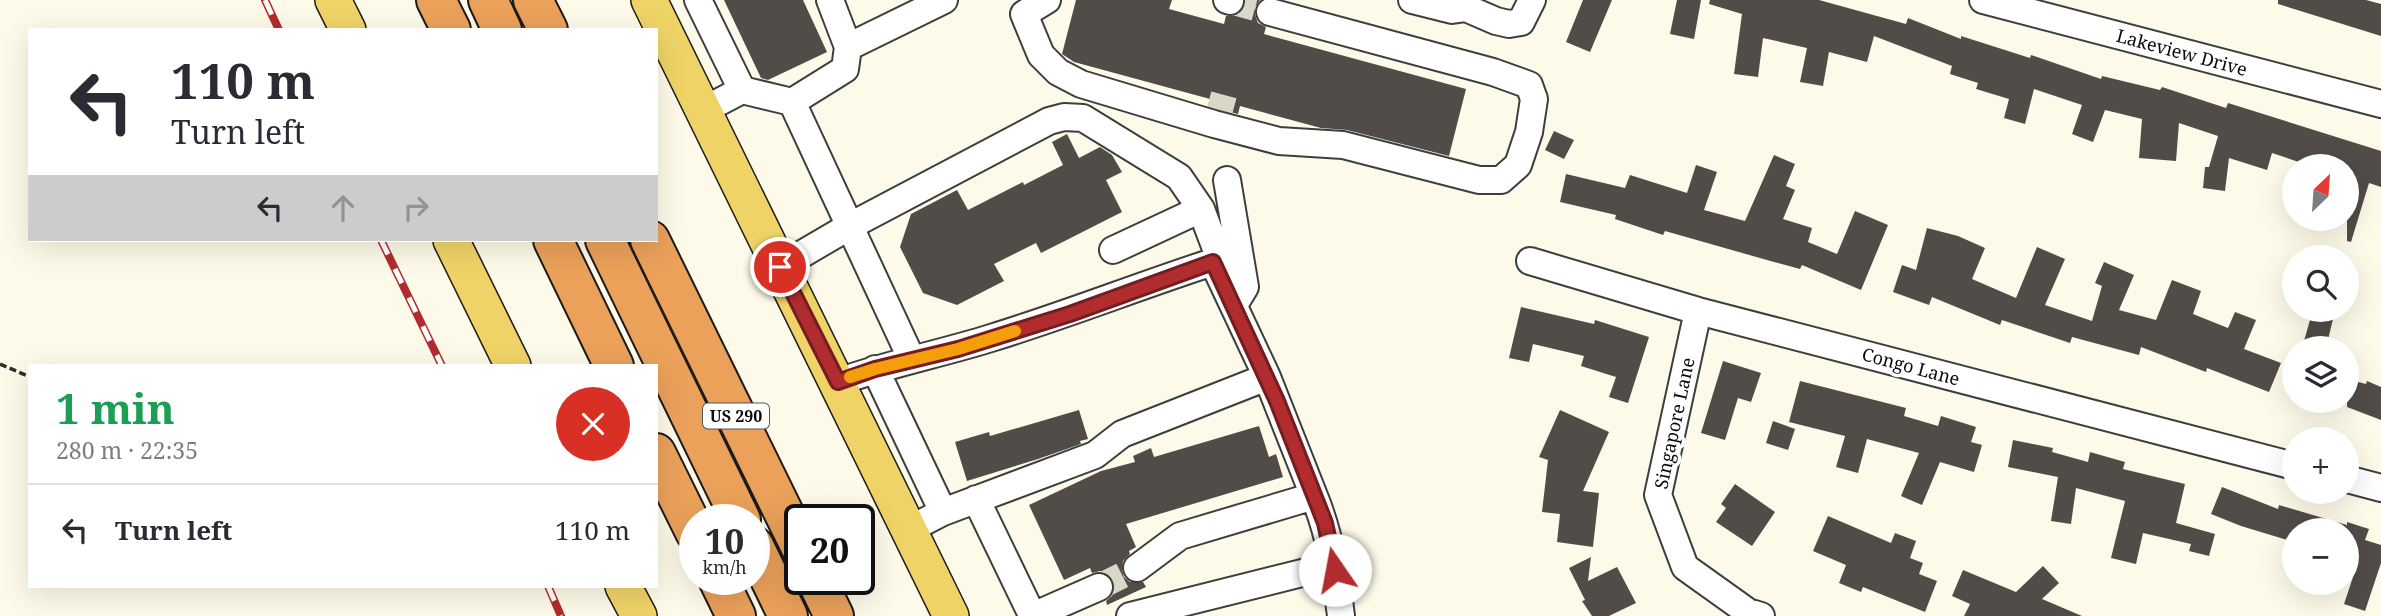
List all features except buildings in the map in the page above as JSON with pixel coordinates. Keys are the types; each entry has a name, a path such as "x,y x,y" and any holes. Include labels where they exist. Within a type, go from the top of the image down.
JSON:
{"highway":[{"path":"436,0 450,28"},
{"path":"488,0 501,28"},
{"path":"553,242 613,364"},
{"path":"606,242 733,504"},
{"name":"US 290","path":"651,242 784,513"},
{"path":"658,457 681,504"},
{"path":"770,579 788,616"},
{"path":"726,595 736,616"},
{"path":"824,595 834,616"}],"main road":[{"path":"333,0 347,28"},
{"path":"649,0 951,616"},
{"path":"452,242 512,364"},
{"path":"625,588 639,616"}],"street":[{"path":"698,0 742,90"},
{"path":"704,110 742,90 792,102 845,69 848,47 830,0"},
{"path":"848,47 944,0"},
{"path":"1047,0 1019,7 1041,55 1058,72 1081,84 1201,121 1279,141 1343,145"},
{"path":"1412,0 1452,10 1468,4 1496,21 1508,24 1521,22 1532,0"},
{"name":"Lakeview Drive","path":"1983,0 2381,104"},
{"path":"1238,112 1343,145 1479,180 1501,180 1518,165 1529,132 1534,99 1529,85 1516,79 1270,12"},
{"path":"1081,84 1144,87 1208,104"},
{"path":"792,102 912,360"},
{"path":"780,267 850,226 1049,121 1064,117 1083,118 1179,177 1201,209 1218,254 1213,262 1070,314 838,382"},
{"path":"1227,180 1245,287 1234,306"},
{"path":"1113,250 1201,209"},
{"name":"Congo Lane","path":"1530,261 1698,311 2282,463"},
{"path":"1213,262 1267,377 1325,523 1341,616"},
{"name":"Singapore Lane","path":"1698,311 1658,495 1685,567 1748,612 1761,616"},
{"path":"875,369 943,512"},
{"path":"908,530 943,512 1095,455 1122,434 1267,377"},
{"path":"2359,483 2381,488"},
{"path":"1137,568 1180,536 1314,496"},
{"path":"976,499 1032,615 1099,587"},
{"path":"1140,614 1334,565"}],"path":[{"path":"0,364 28,376"}],"tunnel":[{"path":"1230,1 1270,12"},
{"path":"1208,104 1238,112"},
{"path":"1099,587 1137,568"}],"railway":[{"path":"265,0 278,28"},
{"path":"382,242 441,364"},
{"path":"549,588 561,616"}],"slow traffic":[{"path":"850,377 1015,331"}],"route":[{"path":"780,267 838,382 1070,314 1213,262 1277,401 1325,523 1335,570"}]}
